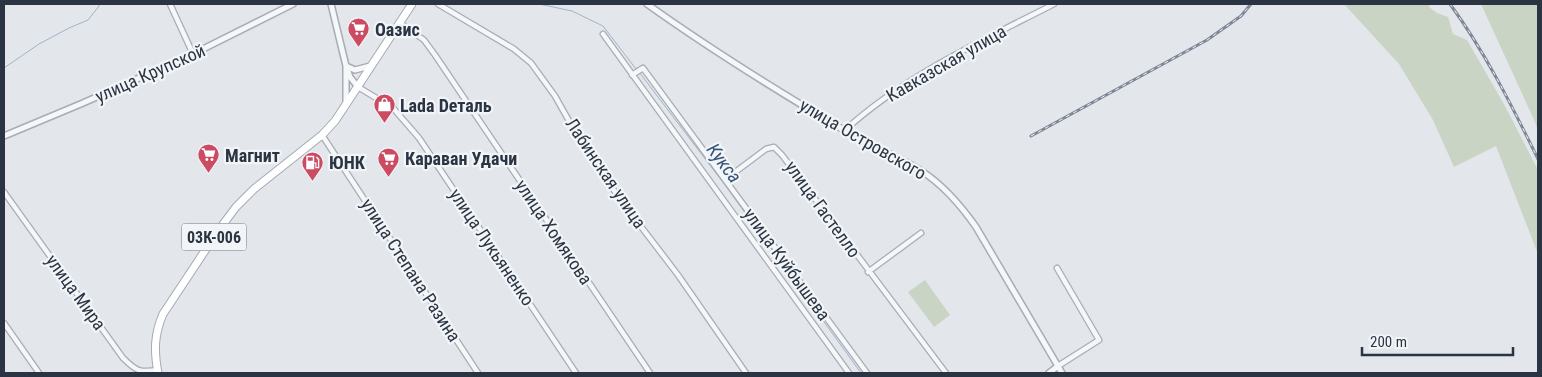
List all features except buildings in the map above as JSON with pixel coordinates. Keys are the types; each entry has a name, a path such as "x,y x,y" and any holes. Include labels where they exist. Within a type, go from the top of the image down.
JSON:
{"main road":[{"name":"03К-006","path":"158,372 155,340 163,314 218,231 236,207 254,189 322,135 335,121 412,4"}],"street":[{"path":"170,4 193,54"},
{"name":"улица Крупской","path":"4,136 82,104 193,54 294,4"},
{"path":"331,4 346,66 350,77 358,87"},
{"name":"Лабинская улица","path":"438,4 514,49 531,63 555,96 582,144 620,199 678,275 746,373"},
{"name":"улица Островского","path":"647,4 844,130 924,173 964,210 1002,270 1062,373"},
{"name":"Кавказская улица","path":"844,130 889,94 944,61 1054,4"},
{"name":"улица Хомякова","path":"400,23 424,40 435,55 650,373"},
{"name":"улица Куйбышева","path":"603,34 636,73 849,373"},
{"path":"346,66 355,70 373,64"},
{"path":"346,66 346,105"},
{"name":"улица Куйбышева","path":"636,73 643,68 867,373"},
{"name":"улица Лукьяненко","path":"358,87 393,108 418,138 576,373"},
{"name":"улица Степана Разина","path":"322,135 478,373"},
{"name":"улица Гастелло","path":"726,179 766,149 774,148 782,154 868,272 946,373"},
{"name":"улица Мира","path":"4,192 123,358 132,368 139,371 158,372"},
{"name":"улица Гастелло","path":"868,272 921,233"},
{"path":"1049,373 1099,340 1057,268"},
{"path":"4,323 39,373"}],"green space":[{"path":"1344,4 1430,4 1429,7 1437,13 1448,17 1453,34 1467,40 1505,106 1538,170 1538,254 1496,146 1454,167 1433,120 1399,64"},
{"path":"1481,4 1538,4 1538,131 1535,122"},
{"path":"925,280 950,315 934,327 908,292"}],"waterway":[{"name":"Кукса","path":"4,68 39,44 88,20 99,4"},
{"name":"Кукса","path":"539,4 572,11 603,26 636,69"},
{"name":"Кукса","path":"639,72 722,181 861,373"}],"railway":[{"path":"1031,136 1207,40 1241,16 1251,4"},
{"path":"1450,4 1486,60 1538,159"}],"place":[{"name":"Оазис","path":"359,48"},
{"name":"Lada Dеталь","path":"384,124"},
{"name":"Магнит","path":"209,174"},
{"name":"Караван Удачи","path":"389,177"},
{"name":"ЮНК","path":"313,181"}]}
